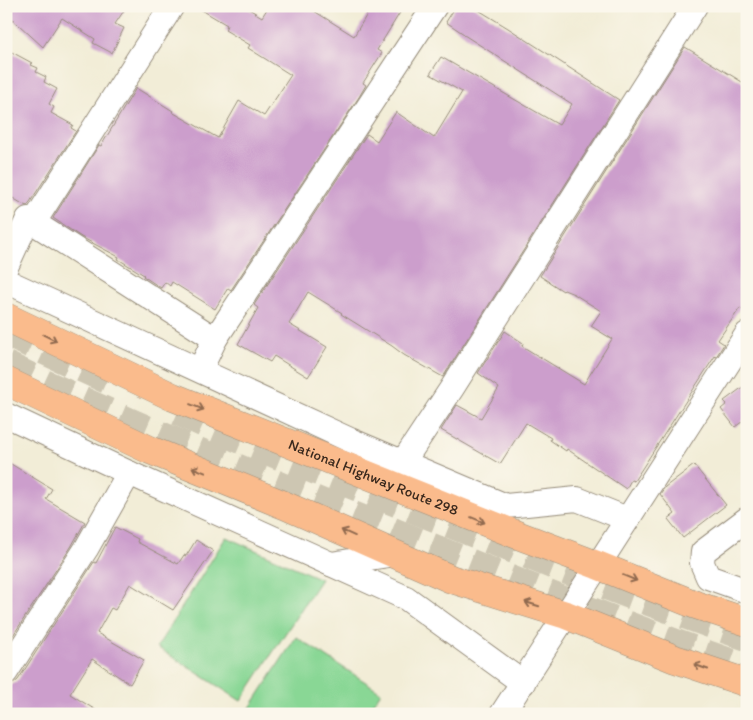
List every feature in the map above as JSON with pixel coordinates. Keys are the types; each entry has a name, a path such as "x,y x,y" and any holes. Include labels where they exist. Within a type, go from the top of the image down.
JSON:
{"highway":[{"name":"National Highway Route 298","path":"6,317 173,397 514,534 696,605 747,622"},
{"path":"6,381 150,450 284,505 451,579 566,615 675,659 747,683"}],"street":[{"path":"34,222 172,6"},
{"path":"200,370 215,339 435,6"},
{"path":"403,462 695,6"},
{"path":"6,267 28,218 215,339"},
{"path":"6,281 350,440 506,506 577,499 627,519"},
{"path":"502,714 747,334"},
{"path":"6,415 129,473 406,598 523,682"},
{"path":"350,440 355,470"},
{"path":"6,672 86,549 129,473"},
{"path":"747,519 703,552 702,563 708,577 747,591"},
{"path":"331,564 395,554"}],"green space":[{"path":"226,537 321,579 241,701 157,647"},
{"path":"296,637 381,692 367,714 246,714"}],"building":[{"path":"6,6 127,6 115,24 124,28 112,53 93,43 95,39 62,18 43,47 6,13"},
{"path":"195,6 244,6 262,17 269,6 306,6 354,36 372,6 404,6 377,50 382,53 363,83 366,85 359,97 231,290 228,288 215,309 172,282 170,286 165,282 161,288 118,259 119,257 81,237 53,218 99,145 101,146 136,88 172,112 218,138 239,101 264,116 291,75 248,48 250,45 225,30 227,25"},
{"path":"456,6 472,6 619,100 443,377 404,355 308,292 289,324 327,347 308,377 274,356 270,362 238,344 258,308 254,305 367,134 377,141 396,112 434,138 462,92 430,74 441,57 559,125 572,104 446,22"},
{"path":"685,47 747,85 747,312 740,308 718,340 724,344 716,357 634,481 631,480 626,489 526,423 500,464 441,430 457,405 481,418 499,388 478,373 505,331 523,343 522,346 584,384 612,339 591,326 601,311 574,294 563,291 540,276"},
{"path":"6,49 32,63 31,65 38,68 36,72 46,77 44,82 57,89 49,104 54,107 51,113 73,125 71,128 76,131 26,206 6,194"},
{"path":"747,384 747,418 735,427 721,409 727,404 724,401"},
{"path":"6,461 52,489 46,499 85,522 71,547 6,646"},
{"path":"694,465 726,505 683,538 668,519 675,514 660,494 665,487"},
{"path":"115,527 138,539 137,542 178,564 184,555 186,556 196,540 213,551 173,610 130,584 115,610 111,608 97,633 144,660 130,684 92,659 70,694 102,714 6,714 6,686 18,680 94,562 96,563"}],"tunnel":[{"path":"6,333 107,380"},
{"path":"6,365 149,430 293,491 567,602 747,668"},
{"path":"178,412 279,456 524,554 635,597 747,637"}]}
